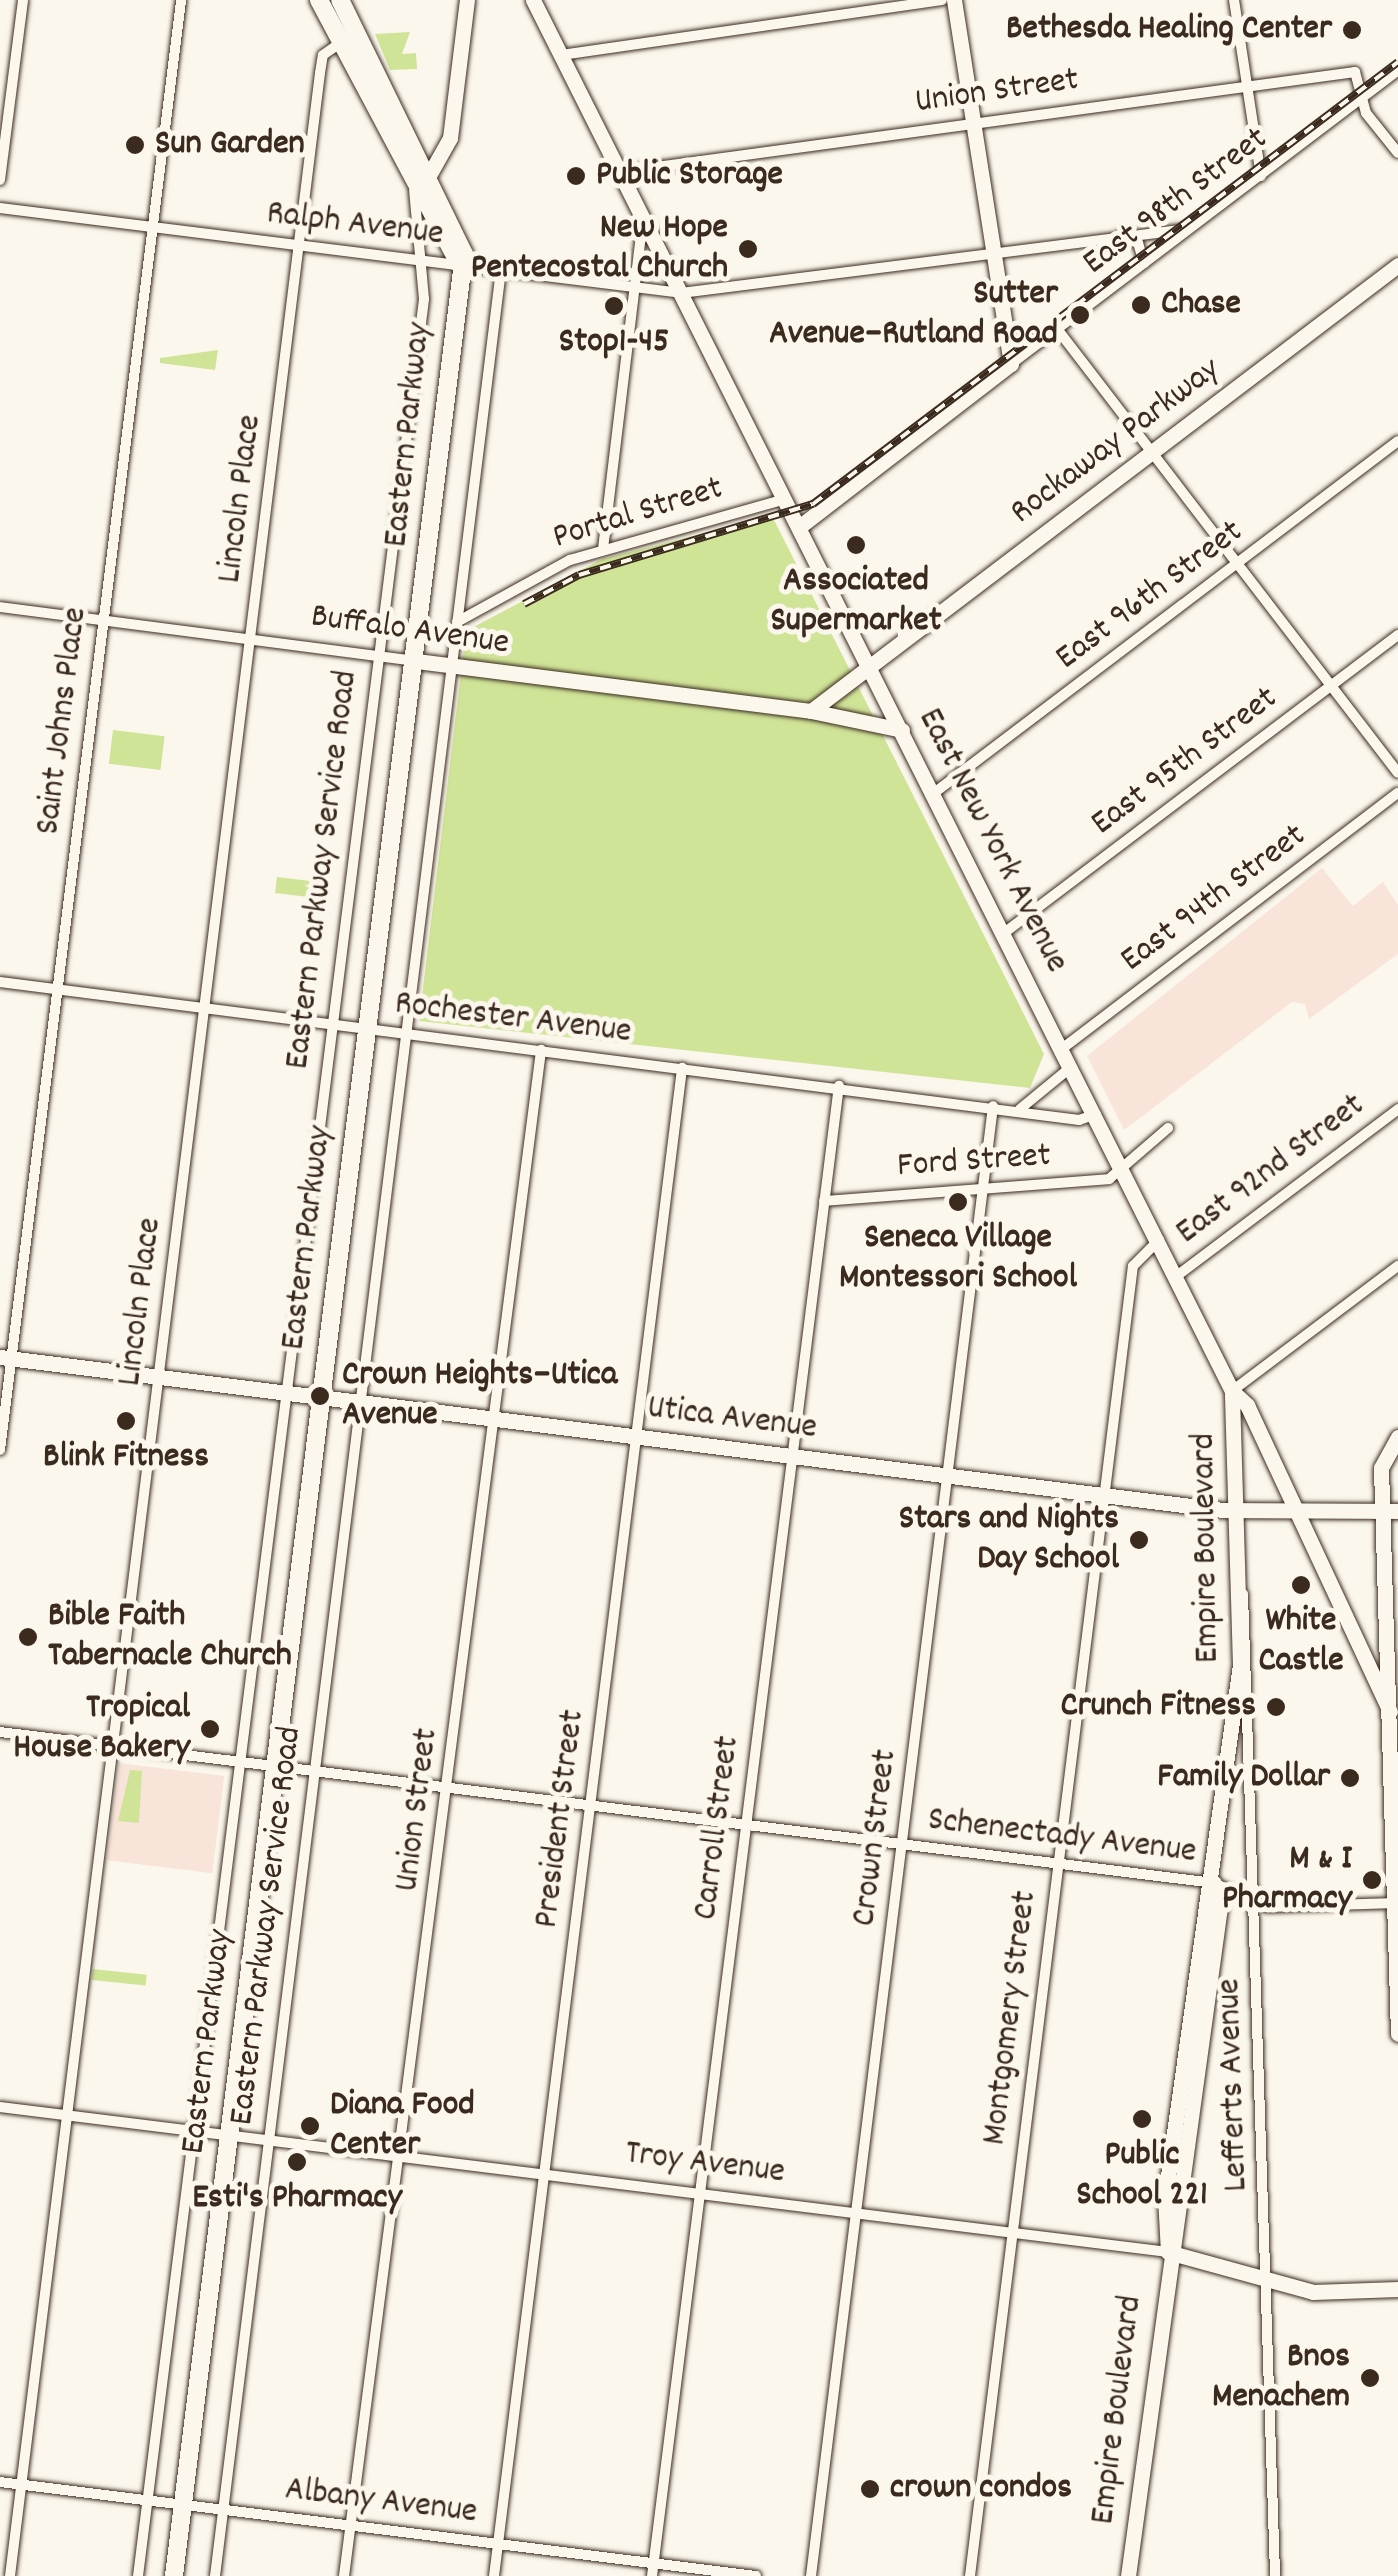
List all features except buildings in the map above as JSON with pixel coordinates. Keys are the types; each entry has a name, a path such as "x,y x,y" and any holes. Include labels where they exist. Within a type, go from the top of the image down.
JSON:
{"main road":[{"name":"Eastern Parkway","path":"174,2576 416,661 460,266 458,236 420,181 339,44 319,0"},
{"name":"Eastern Parkway","path":"340,0 420,181"},
{"path":"420,181 450,138 467,0"},
{"name":"East New York Avenue","path":"533,0 1178,1275 1232,1391 1248,1405 1390,1712"},
{"path":"954,0 1010,364"},
{"name":"Rockaway Parkway","path":"870,667 1398,265"},
{"name":"East 98th Street","path":"799,527 1010,364"},
{"name":"Buffalo Avenue","path":"416,661 810,711 902,730"},
{"path":"810,711 870,667"},
{"name":"Utica Avenue","path":"6,1358 948,1478 1242,1511 1390,1512"},
{"name":"Empire Boulevard","path":"1128,2576 1168,2252 1220,1902 1214,1883 1243,1594 1242,1511 1232,1391"},
{"name":"East New York Avenue","path":"1398,1438 1385,1450 1390,1512 1390,1712 1398,2034"},
{"name":"Troy Avenue","path":"1168,2252 1313,2292 1398,2290"}],"street":[{"path":"0,180 23,0"},
{"name":"Saint Johns Place","path":"0,1450 6,1358 58,989 180,0"},
{"path":"561,54 942,0"},
{"path":"1234,0 1261,176"},
{"name":"Lincoln Place","path":"10,2576 322,62 339,44"},
{"name":"East 98th Street","path":"1010,364 1398,70"},
{"name":"Union Street","path":"620,172 1355,72 1363,96"},
{"path":"1363,96 1398,153"},
{"name":"Eastern Parkway Service Road","path":"138,2576 426,261 420,181"},
{"name":"Ralph Avenue","path":"0,208 682,294 1119,234 1188,230"},
{"path":"603,549 643,218"},
{"path":"1119,234 1138,243 1144,263"},
{"name":"Eastern Parkway Service Road","path":"215,2576 502,271"},
{"path":"1058,330 1398,774"},
{"name":"East 96th Street","path":"934,794 1398,441"},
{"name":"Portal Street","path":"458,622 603,549 786,499"},
{"name":"Buffalo Avenue","path":"0,607 416,661"},
{"name":"East 95th Street","path":"1004,933 1398,635"},
{"name":"East 94th Street","path":"1063,1048 1398,793"},
{"name":"Rochester Avenue","path":"0,982 1019,1109 1079,1120 1096,1114"},
{"name":"Union Street","path":"344,2576 354,2526 402,2157 541,1050"},
{"path":"1019,1109 1072,1066"},
{"name":"President Street","path":"494,2576 682,1068"},
{"name":"Carroll Street","path":"652,2576 839,1086"},
{"name":"Crown Street","path":"811,2576 994,1106"},
{"name":"East 92nd Street","path":"1178,1275 1398,1108"},
{"name":"Ford Street","path":"824,1201 1108,1179 1168,1128"},
{"name":"Montgomery Street","path":"970,2576 1133,1266 1160,1240"},
{"path":"1232,1391 1398,1266"},
{"name":"Lefferts Avenue","path":"1243,1594 1275,2576"},
{"name":"Schenectady Avenue","path":"0,1732 1214,1883 1253,1905"},
{"path":"1253,1905 1396,1903"},
{"name":"Troy Avenue","path":"0,2107 1168,2252"},
{"name":"Albany Avenue","path":"0,2482 756,2576"}],"shaded area":[{"path":"1322,868 1353,906 1383,882 1398,905 1398,954 1309,1019 1305,1004 1292,1002 1124,1130 1087,1056"},
{"path":"119,1763 224,1776 212,1873 107,1860"}],"green space":[{"path":"410,32 402,54 416,53 417,69 390,70 375,34"},
{"path":"218,350 215,370 160,363 160,358"},
{"path":"772,516 1044,1054 1030,1088 419,1021 466,631 602,559"},
{"path":"113,730 165,736 160,770 109,764"},
{"path":"277,877 323,883 321,898 275,893"},
{"path":"130,1770 142,1771 139,1823 118,1821"},
{"path":"93,1969 147,1975 146,1986 92,1980"}],"railway":[{"path":"524,604 579,575 813,504 1398,62"}],"place":[{"name":"Bethesda Healing Center","path":"1352,30"},
{"name":"Sun Garden","path":"135,145"},
{"name":"Public Storage","path":"576,176"},
{"name":"New Hope Pentecostal Church","path":"748,249"},
{"name":"Chase","path":"1141,305"},
{"name":"Stop1-45","path":"614,306"},
{"name":"Sutter Avenue–Rutland Road","path":"1080,315"},
{"name":"Associated Supermarket","path":"856,545"},
{"name":"Seneca Village Montessori School","path":"958,1202"},
{"name":"Crown Heights–Utica Avenue","path":"320,1396"},
{"name":"Blink Fitness","path":"126,1421"},
{"name":"Stars and Nights Day School","path":"1139,1540"},
{"name":"White Castle","path":"1301,1585"},
{"name":"Bible Faith Tabernacle Church","path":"28,1637"},
{"name":"Crunch Fitness","path":"1276,1707"},
{"name":"Tropical House Bakery","path":"210,1729"},
{"name":"Family Dollar","path":"1350,1778"},
{"name":"M & I Pharmacy","path":"1372,1880"},
{"name":"Public School 221","path":"1142,2119"},
{"name":"Diana Food Center","path":"310,2126"},
{"name":"Esti's Pharmacy","path":"297,2162"},
{"name":"Bnos Menachem","path":"1370,2378"},
{"name":"crown condos","path":"870,2489"}]}
